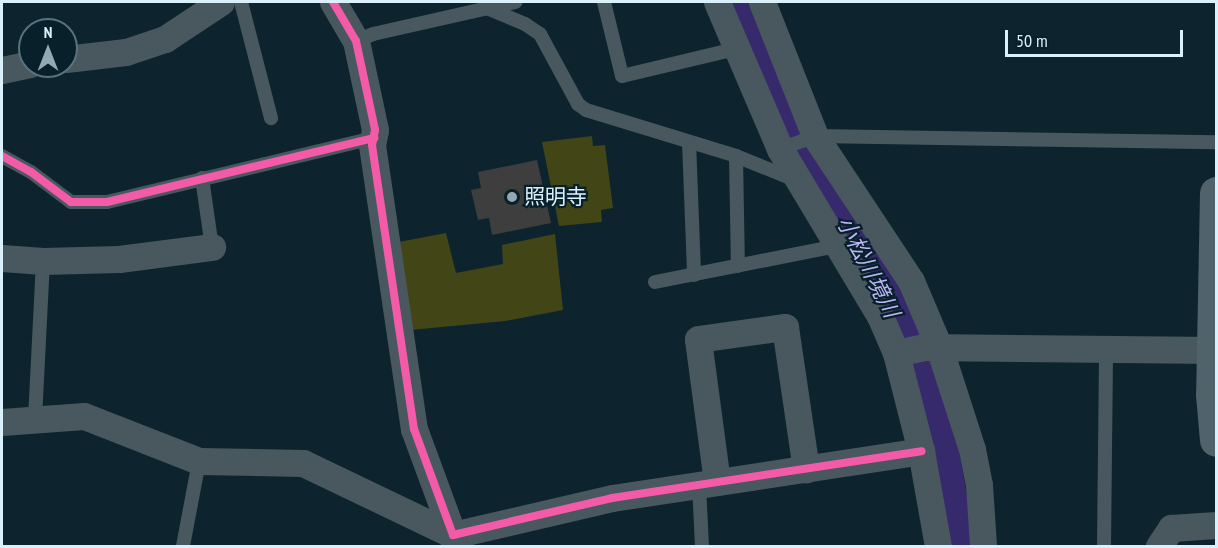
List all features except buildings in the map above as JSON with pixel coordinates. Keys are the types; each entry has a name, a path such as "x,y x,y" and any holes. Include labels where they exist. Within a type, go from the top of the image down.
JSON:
{"street":[{"path":"78,58 126,52 165,39 221,2"},
{"path":"333,2 356,41 375,130 372,145 414,429 453,541"},
{"path":"717,2 735,49 784,147 797,181 880,316 896,353 921,451 938,546"},
{"path":"762,2 811,137 911,281 932,347 972,449 978,485 966,545"},
{"path":"2,70 18,67"},
{"path":"1216,193 1215,350 1212,394 1216,440"},
{"path":"2,258 43,261 119,259 212,246"},
{"path":"708,483 698,339 785,327 806,468"},
{"path":"896,353 932,347 1215,350"},
{"path":"2,422 84,416 199,461 303,463 453,541 612,498 921,451"},
{"path":"1159,546 1171,528 1208,532"}],"lane":[{"path":"241,2 270,118"},
{"path":"356,41 374,34 515,2"},
{"path":"604,2 622,76 735,49"},
{"path":"487,8 525,24 540,34 578,104 586,110 736,156 797,181"},
{"path":"784,147 811,137 1216,142"},
{"path":"2,156 32,172 71,202 107,202 374,138"},
{"path":"689,142 694,275"},
{"path":"736,156 738,266"},
{"path":"202,178 212,246"},
{"path":"655,282 837,246"},
{"path":"35,419 43,261"},
{"path":"1104,546 1106,348"},
{"path":"183,546 199,461"},
{"path":"702,546 708,483"}],"green space":[{"path":"592,136 593,146 605,145 613,208 601,210 602,222 559,226 542,142"},
{"path":"446,233 456,273 503,264 502,245 555,234 563,310 505,321 411,330 399,242"}],"waterway":[{"name":"小松川境川","path":"741,2 753,37 817,168 924,374 953,546"}],"cycle path":[{"path":"333,2 356,41 375,130 372,145 414,429 453,535 612,498 921,451"},
{"path":"2,156 31,172 71,202 107,202 374,138"}],"place":[{"name":"照明寺","path":"512,197"}]}
